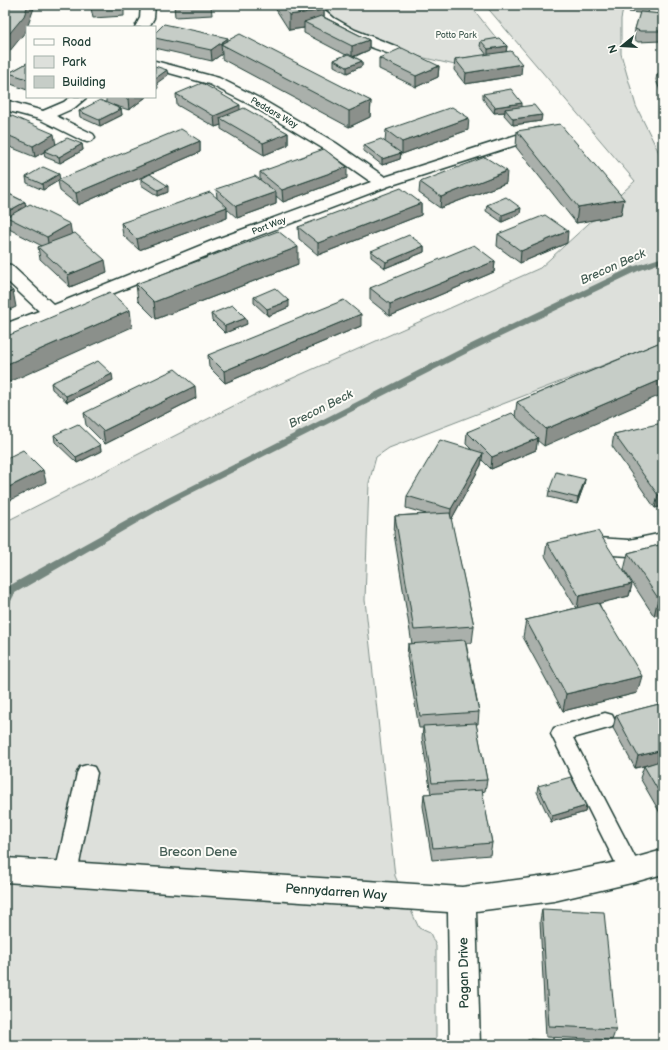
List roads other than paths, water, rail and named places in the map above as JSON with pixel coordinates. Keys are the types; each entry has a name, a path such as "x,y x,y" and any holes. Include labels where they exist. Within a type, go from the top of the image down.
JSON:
{"street":[{"path":"143,26 147,18 148,5"},
{"path":"311,5 332,24 364,40 395,52"},
{"name":"Peddars Way","path":"156,65 214,81 256,102 330,146 383,184"},
{"path":"44,116 70,105 78,98"},
{"path":"5,105 44,116 87,137"},
{"name":"Port Way","path":"5,331 220,244 383,184 537,133"},
{"path":"5,269 51,312"},
{"path":"581,545 629,548 663,541"},
{"name":"Pennydarren Way","path":"5,870 462,900 554,888 631,871 663,862"},
{"name":"Pagan Drive","path":"462,900 465,1045"}],"lane":[{"path":"606,720 561,734 631,871"},
{"path":"66,874 88,773"}],"waterway":[{"name":"Brecon Beck","path":"5,602 11,590 167,502 468,349 635,269 663,259"}],"park label":[{"name":"Potto Park","path":"456,35"},
{"name":"Brecon Dene","path":"198,852"}]}
